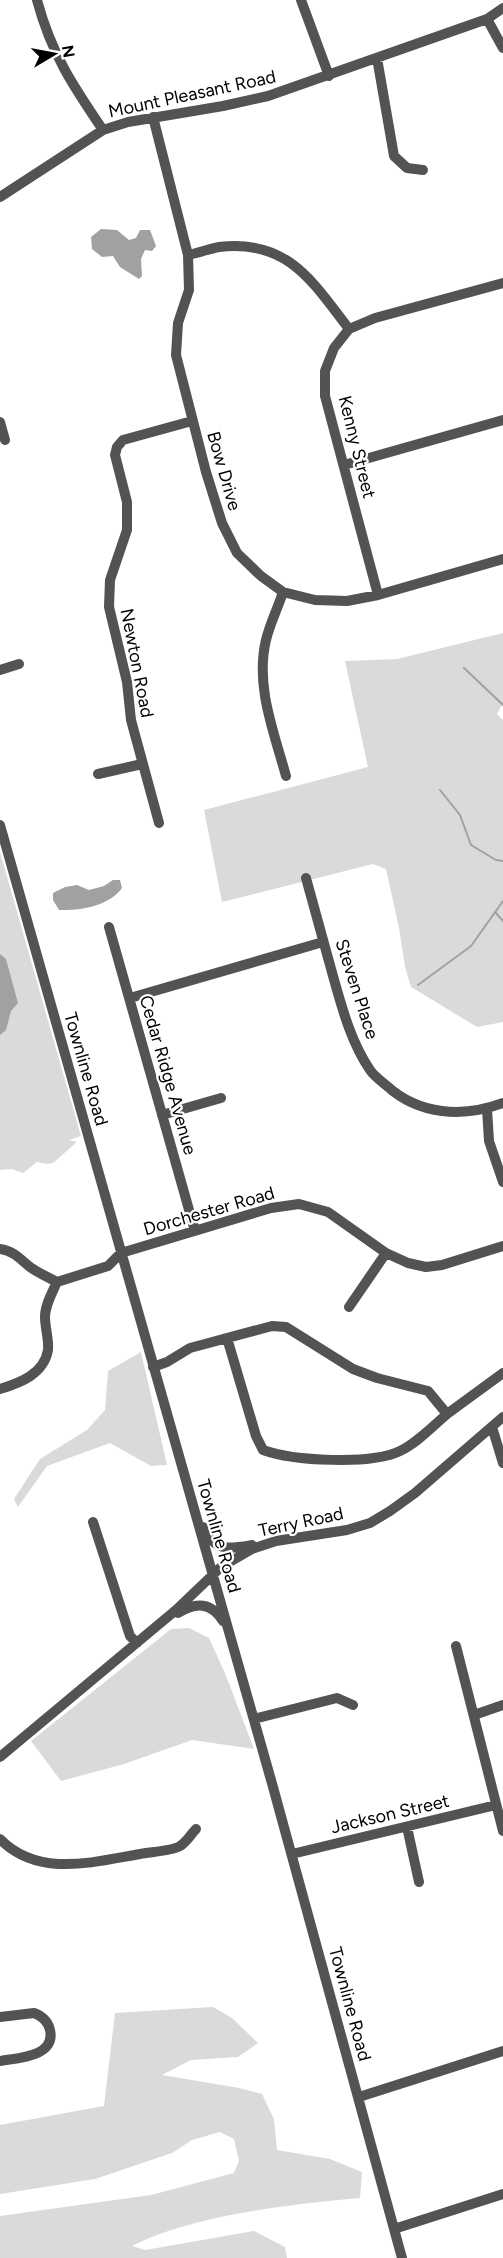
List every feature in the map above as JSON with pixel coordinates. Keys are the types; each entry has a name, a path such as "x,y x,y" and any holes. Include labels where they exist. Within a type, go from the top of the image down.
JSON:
{"street":[{"path":"37,0 54,51 70,82 103,130"},
{"path":"301,0 328,76"},
{"name":"Mount Pleasant Road","path":"0,197 103,130 128,122 268,96 486,19 503,8"},
{"path":"486,19 503,48"},
{"path":"377,58 394,156 407,168 423,170"},
{"name":"Bow Drive","path":"153,117 188,255 189,290 178,323 176,355 192,421 222,523 237,553 261,576 284,592 315,600 347,601 378,595 503,559"},
{"path":"188,255 219,248 246,247 271,251 294,264 349,329 375,318 503,283"},
{"name":"Kenny Street","path":"349,329 334,348 325,371 325,396 378,595"},
{"path":"344,465 503,420"},
{"name":"Newton Road","path":"159,823 131,720 127,682 109,608 110,580 127,530 127,502 115,455 117,447 123,440 192,421"},
{"path":"0,422 5,440"},
{"path":"284,592 266,639 262,676 286,776"},
{"path":"0,670 19,664"},
{"path":"98,774 142,764"},
{"name":"Townline Road","path":"0,825 292,1854 402,2258"},
{"name":"Steven Place","path":"306,878 353,1040 371,1072 397,1095 424,1108 445,1112 487,1109 503,1104"},
{"name":"Cedar Ridge Avenue","path":"109,927 195,1231"},
{"path":"130,998 323,942"},
{"path":"162,1115 221,1098"},
{"path":"487,1109 489,1141 503,1182"},
{"name":"Dorchester Road","path":"57,1282 108,1266 122,1253 272,1208 299,1204 328,1212 386,1253 408,1263 434,1266 465,1259 503,1246"},
{"path":"0,1249 20,1256 30,1267 57,1282 46,1309 48,1350 42,1364 33,1375 0,1389"},
{"path":"349,1307 386,1253"},
{"path":"153,1366 167,1362 190,1348 272,1326 286,1327 353,1369 377,1378 428,1391 447,1414"},
{"path":"227,1338 256,1436 263,1450 280,1456 335,1459 382,1457 401,1451 503,1373"},
{"name":"Terry Road","path":"0,1757 157,1626 212,1574 235,1557 276,1541 347,1530 370,1522 415,1493 503,1417"},
{"path":"492,1427 503,1463"},
{"path":"189,1493 207,1536 215,1544 230,1548 276,1541"},
{"path":"93,1522 130,1636 137,1643"},
{"path":"157,1626 186,1608 201,1605 217,1612 228,1630"},
{"path":"456,1646 503,1831"},
{"path":"254,1719 337,1698 353,1705"},
{"path":"474,1715 503,1705"},
{"name":"Jackson Street","path":"292,1854 496,1805"},
{"path":"407,1827 419,1882"},
{"path":"0,1839 23,1857 42,1863 82,1864 180,1846 196,1829"},
{"path":"0,2017 34,2013 46,2021 50,2035 48,2042 40,2052 0,2061"},
{"path":"359,2097 503,2051"},
{"path":"394,2229 503,2194"}],"shaded area":[{"path":"101,229 117,230 129,240 136,238 140,230 150,230 156,246 152,251 145,250 141,259 142,276 139,279 120,267 113,256 102,257 92,249 91,237"},
{"path":"503,633 503,703 497,714 503,720 503,1022 477,1027 411,987 386,869 373,864 222,902 204,810 368,767 345,661 397,659"},
{"path":"0,852 81,1136 69,1140 77,1142 53,1163 37,1162 23,1173 12,1169 0,1170"},
{"path":"113,880 120,880 122,888 110,899 94,906 76,910 59,910 53,900 53,893 65,887 77,885 89,890 104,886"},
{"path":"0,954 6,959 18,1003 11,1011 6,1030 0,1035"},
{"path":"141,1352 167,1465 151,1466 110,1443 47,1466 18,1507 14,1499 40,1459 87,1430 105,1410 108,1371"},
{"path":"189,1628 209,1638 254,1749 192,1740 124,1764 61,1781 31,1741 171,1629"},
{"path":"213,2007 232,2018 258,2043 238,2057 191,2060 162,2075 262,2094 274,2119 277,2150 330,2159 362,2172 360,2198 274,2208 213,2219 156,2235 132,2246 145,2250 254,2231 285,2247 287,2258 0,2258 0,2216 151,2195 234,2173 239,2161 234,2139 220,2132 192,2140 172,2153 95,2179 0,2194 0,2125 104,2106 115,2013"}],"waterway":[{"path":"464,668 503,705"},
{"path":"440,790 460,815 471,845 496,860 503,861"},
{"path":"418,985 471,946 503,901"},
{"path":"495,912 503,921"}]}
